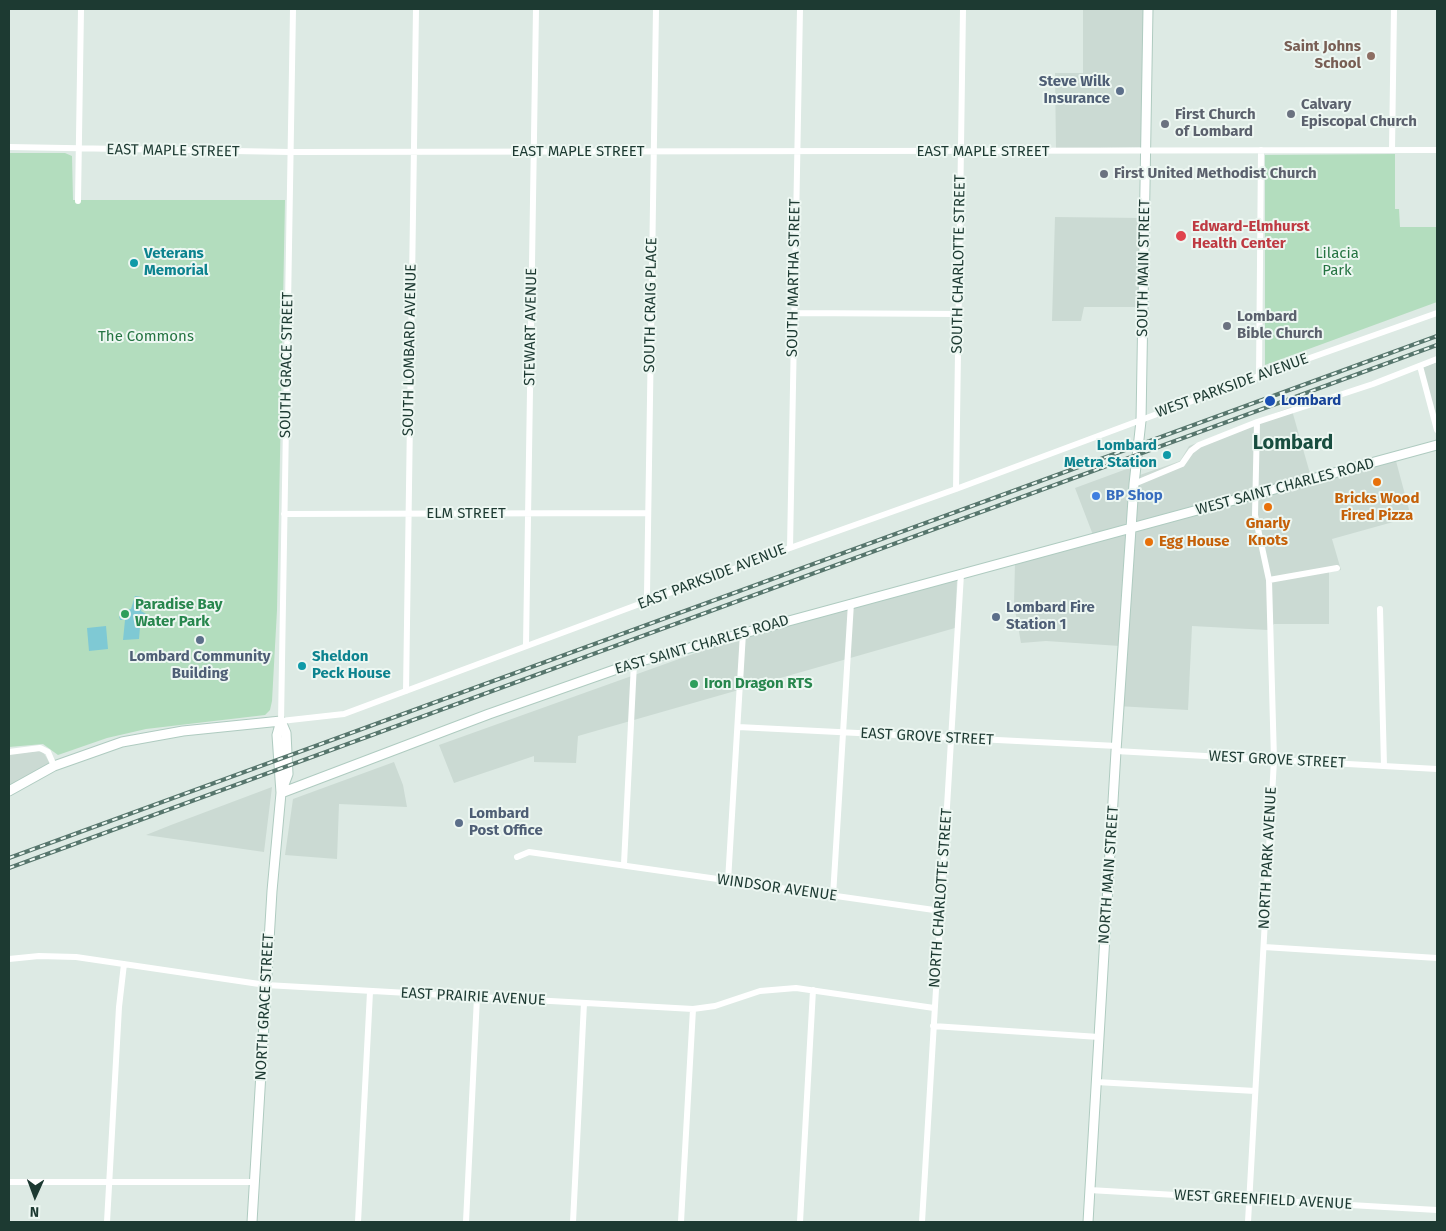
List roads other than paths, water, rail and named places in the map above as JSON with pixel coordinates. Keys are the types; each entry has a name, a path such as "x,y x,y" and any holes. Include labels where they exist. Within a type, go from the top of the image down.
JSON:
{"main road":[{"name":"SOUTH MAIN STREET","path":"1132,527 1134,484 1141,421 1148,9"},
{"name":"WEST SAINT CHARLES ROAD","path":"1132,527 1437,445"},
{"name":"EAST SAINT CHARLES ROAD","path":"282,793 489,714 634,663 1132,527"},
{"name":"NORTH MAIN STREET","path":"1088,1222 1132,527"},
{"path":"9,790 54,766 107,746 149,736 281,721"},
{"name":"NORTH GRACE STREET","path":"252,1222 266,985 282,793 288,774 286,733 281,721"}],"street":[{"path":"78,201 81,9"},
{"name":"SOUTH GRACE STREET","path":"281,721 293,9"},
{"name":"SOUTH LOMBARD AVENUE","path":"406,691 416,9"},
{"name":"STEWART AVENUE","path":"526,645 536,9"},
{"name":"SOUTH CRAIG PLACE","path":"649,601 647,594 656,9"},
{"name":"SOUTH MARTHA STREET","path":"790,548 800,9"},
{"name":"SOUTH CHARLOTTE STREET","path":"956,490 963,9"},
{"path":"1392,150 1394,9"},
{"name":"EAST MAPLE STREET","path":"9,147 290,152 1437,150"},
{"path":"1259,376 1261,150"},
{"path":"793,313 958,314"},
{"name":"WEST PARKSIDE AVENUE","path":"1141,421 1259,376 1437,313"},
{"path":"1134,484 1182,464 1199,445 1257,422 1374,384 1437,359"},
{"path":"1420,366 1437,430"},
{"name":"EAST PARKSIDE AVENUE","path":"281,721 337,716 790,548 956,490 1141,421"},
{"name":"NORTH PARK AVENUE","path":"1248,1222 1274,760 1269,580 1255,515 1257,422"},
{"name":"ELM STREET","path":"284,514 648,513"},
{"path":"1269,580 1337,568"},
{"name":"NORTH CHARLOTTE STREET","path":"922,1222 961,574"},
{"path":"833,896 851,603"},
{"path":"1380,609 1384,766"},
{"path":"728,881 743,633"},
{"path":"624,864 634,663"},
{"name":"EAST GROVE STREET","path":"738,727 1117,749"},
{"path":"9,752 40,748 48,752 54,766"},
{"name":"WEST GROVE STREET","path":"1117,749 1437,769"},
{"name":"WINDSOR AVENUE","path":"517,857 529,852 624,864 728,881 941,911"},
{"path":"1264,947 1437,958"},
{"name":"EAST PRAIRIE AVENUE","path":"9,959 58,956 266,985 370,992 705,1009 772,989 796,988 934,1008"},
{"path":"107,1222 119,1007 124,964"},
{"path":"800,1222 813,990"},
{"path":"358,1222 370,992"},
{"path":"466,1222 478,997"},
{"path":"573,1222 584,1003"},
{"path":"681,1222 693,1009"},
{"path":"933,1026 1099,1038"},
{"path":"1096,1082 1255,1091"},
{"path":"9,1182 255,1182"},
{"name":"WEST GREENFIELD AVENUE","path":"1089,1190 1437,1210"}],"water":[{"path":"135,596 142,597 141,611 146,614 142,619 143,625 140,627 139,639 123,640 125,620 120,620 119,616 125,614 125,610 131,609"},
{"path":"106,626 108,649 89,651 87,628"}],"railway":[{"path":"9,858 1437,336"},
{"path":"9,868 1437,345"}],"place":[{"name":"Saint Johns School","path":"1371,56"},
{"name":"Steve Wilk Insurance","path":"1120,91"},
{"name":"Calvary Episcopal Church","path":"1291,114"},
{"name":"First Church of Lombard","path":"1165,124"},
{"name":"First United Methodist Church","path":"1104,174"},
{"name":"Edward-Elmhurst Health Center","path":"1181,236"},
{"name":"Veterans Memorial","path":"134,263"},
{"name":"Lombard Bible Church","path":"1227,326"},
{"name":"Lombard","path":"1270,401"},
{"name":"Lombard Metra Station","path":"1167,455"},
{"name":"Bricks Wood Fired Pizza","path":"1377,482"},
{"name":"BP Shop","path":"1096,496"},
{"name":"Gnarly Knots","path":"1268,507"},
{"name":"Egg House","path":"1149,542"},
{"name":"Paradise Bay Water Park","path":"125,614"},
{"name":"Lombard Fire Station 1","path":"996,617"},
{"name":"Lombard Community Building","path":"200,640"},
{"name":"Sheldon Peck House","path":"302,666"},
{"name":"Iron Dragon RTS","path":"694,684"},
{"name":"Lombard Post Office","path":"459,823"}],"district":[{"name":"Lombard","path":"1293,443"}],"park label":[{"name":"Lilacia Park","path":"1337,262"},
{"name":"The Commons","path":"146,337"}]}
